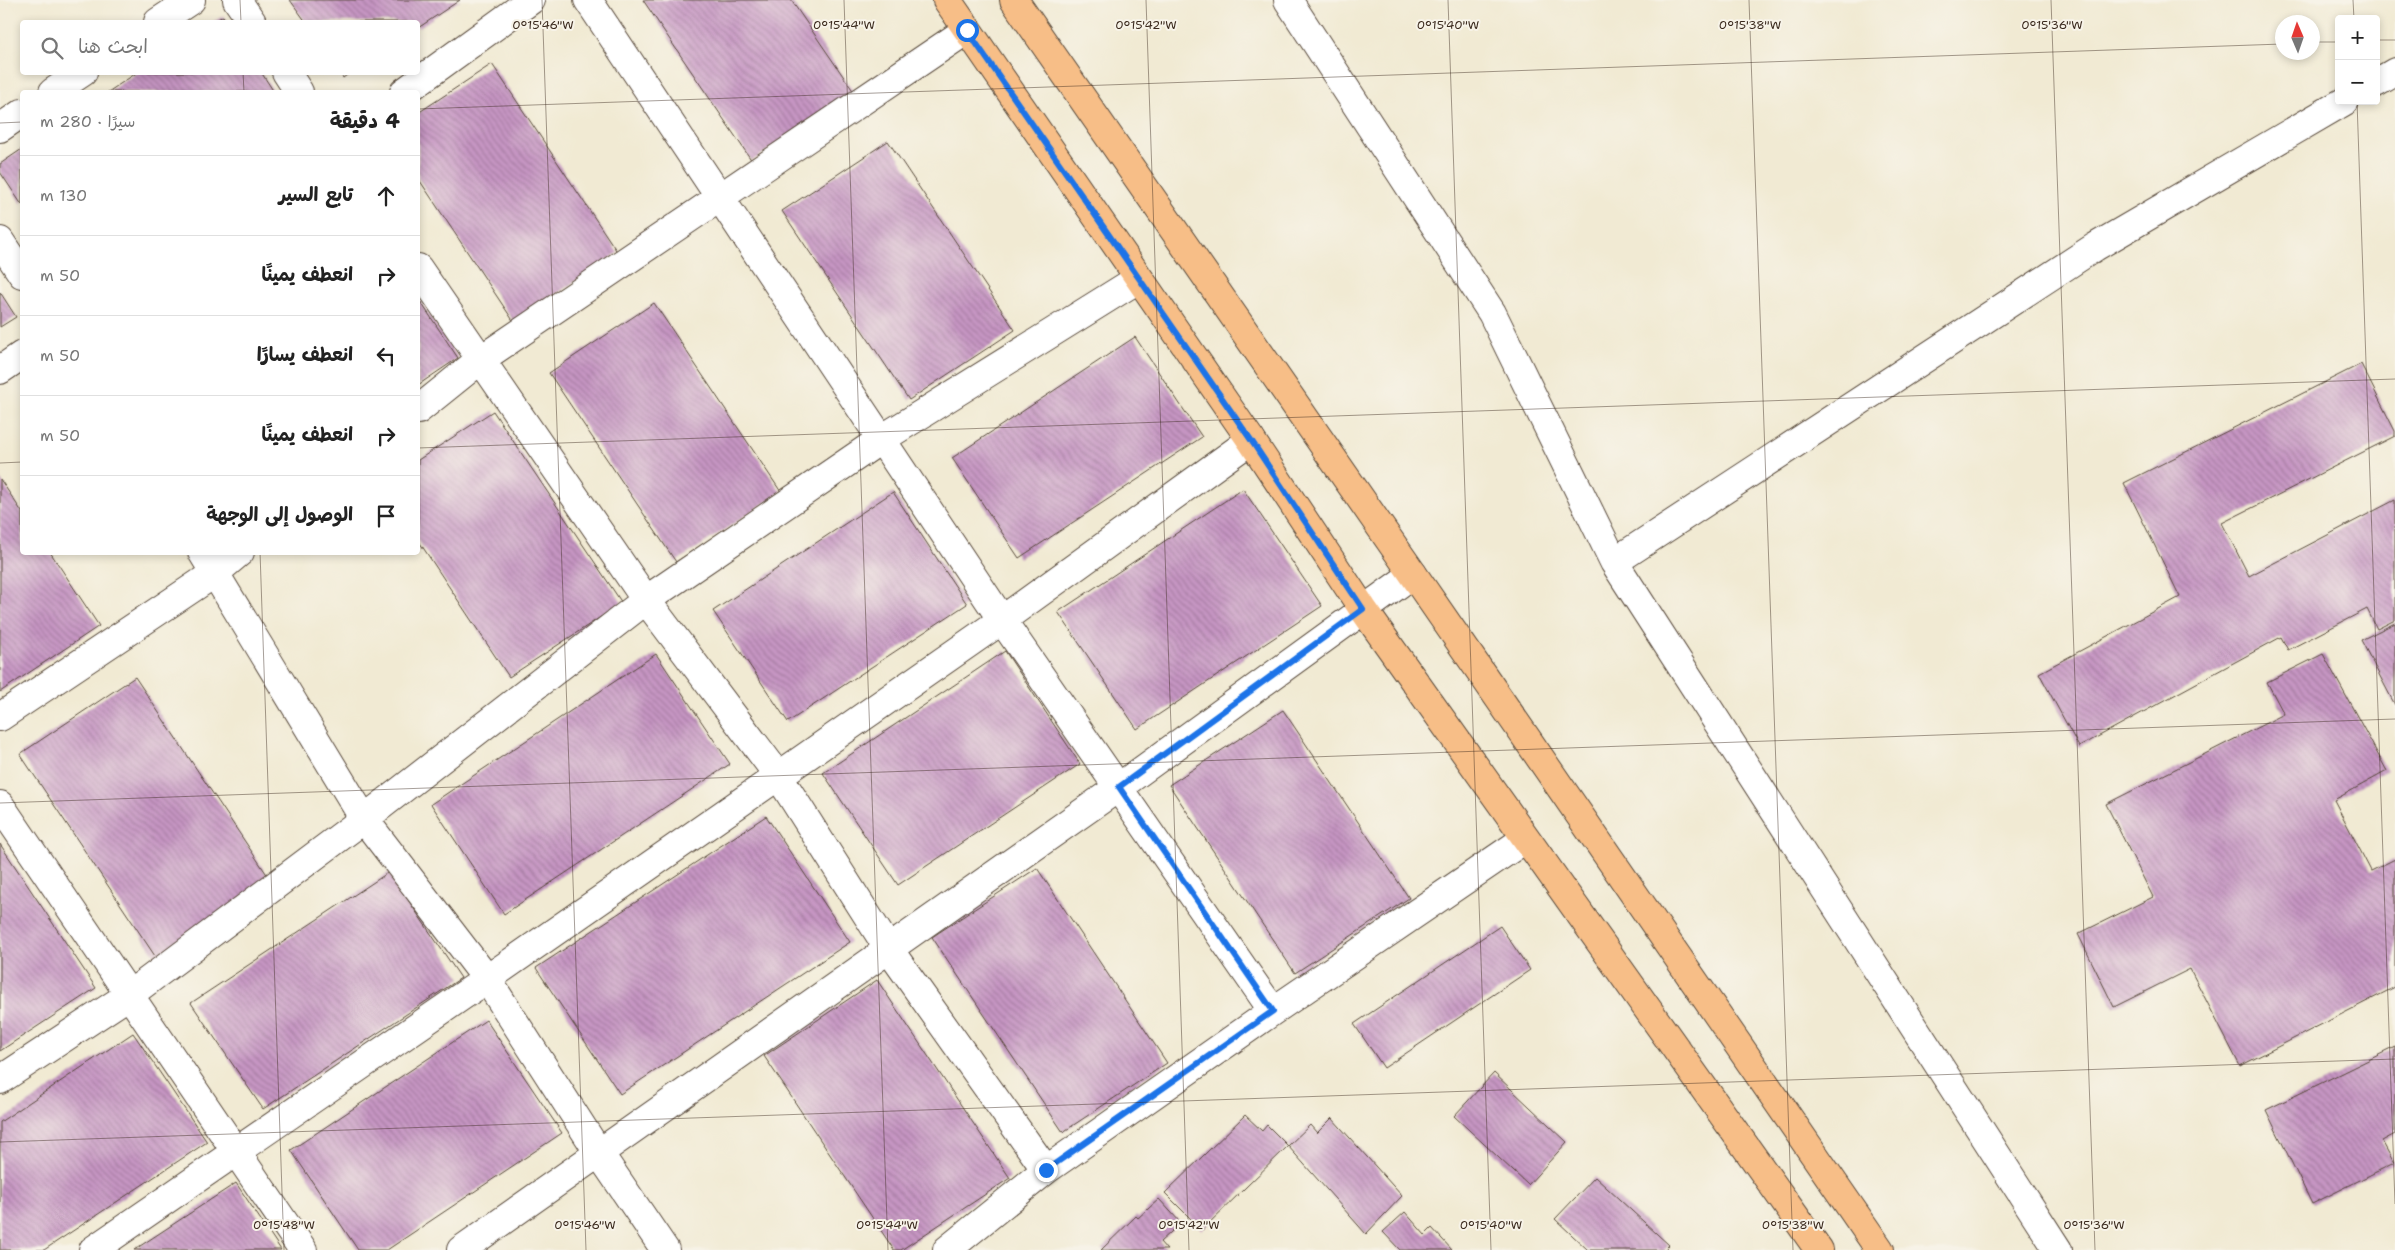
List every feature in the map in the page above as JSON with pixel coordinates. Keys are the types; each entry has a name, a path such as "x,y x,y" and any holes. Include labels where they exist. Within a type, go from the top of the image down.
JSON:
{"main road":[{"path":"946,0 1251,440 1363,609 1819,1250"},
{"path":"1014,0 1880,1250"}],"street":[{"path":"161,20 191,0"},
{"path":"237,0 251,20"},
{"path":"407,90 531,0"},
{"path":"588,0 880,440 1002,620 1273,1011"},
{"path":"1288,0 1492,313 1614,562 2058,1250"},
{"path":"420,408 480,360 967,30"},
{"path":"2380,81 2395,72"},
{"path":"56,90 78,75"},
{"path":"288,75 298,90"},
{"path":"1614,562 2095,247 2338,105"},
{"path":"0,128 20,114"},
{"path":"0,241 20,271"},
{"path":"420,271 646,600 778,775 888,948 1046,1170"},
{"path":"0,1080 129,995 364,819 646,600 880,440 1138,279"},
{"path":"0,370 20,356"},
{"path":"93,1250 487,979 1002,620 1251,440"},
{"path":"0,717 208,562 230,555"},
{"path":"208,562 364,819 487,979 599,1153 665,1250"},
{"path":"461,1250 1119,787 1413,574"},
{"path":"0,805 302,1250"},
{"path":"947,1250 1046,1170 1273,1011 1525,839"}],"building":[{"path":"290,0 460,0 420,27 420,20 305,20"},
{"path":"643,0 791,0 854,92 752,161"},
{"path":"223,16 226,20 216,20"},
{"path":"492,64 618,253 514,322 420,181 420,112"},
{"path":"134,75 263,75 273,90 111,90"},
{"path":"888,141 1015,330 909,400 782,211"},
{"path":"20,150 20,202 0,172 0,164"},
{"path":"0,292 16,317 0,327"},
{"path":"420,301 458,358 420,384"},
{"path":"654,303 781,492 676,562 549,373"},
{"path":"1135,337 1202,437 1019,558 952,458"},
{"path":"2361,364 2395,431 2395,436 2222,523 2249,576 2395,500 2395,620 2377,629 2367,609 2288,650 2281,637 2079,747 2039,673 2180,597 2124,483"},
{"path":"493,411 622,603 509,677 420,543 420,459"},
{"path":"0,479 20,509 20,555 52,555 99,626 0,692"},
{"path":"1243,489 1322,606 1137,729 1058,612"},
{"path":"893,492 967,604 788,722 713,611"},
{"path":"2395,623 2395,705 2361,640"},
{"path":"1005,651 1080,764 898,885 823,773"},
{"path":"656,654 730,764 504,914 431,804"},
{"path":"2323,654 2387,771 2334,800 2371,871 2395,859 2395,987 2240,1066 2190,969 2114,1007 2078,934 2153,897 2106,804 2284,714 2267,682"},
{"path":"135,677 272,882 157,959 20,754"},
{"path":"1283,710 1409,898 1295,973 1169,785"},
{"path":"766,816 850,942 620,1094 536,968"},
{"path":"0,844 96,988 0,1051"},
{"path":"1037,868 1167,1063 1063,1132 932,937"},
{"path":"389,872 461,978 263,1109 191,1003"},
{"path":"1500,926 1530,970 1384,1068 1354,1024"},
{"path":"877,980 1010,1178 901,1250 894,1250 764,1056"},
{"path":"486,1020 562,1133 387,1250 358,1250 291,1150"},
{"path":"133,1033 207,1142 44,1250 0,1250 0,1122"},
{"path":"2395,1047 2395,1134 2382,1141 2394,1163 2312,1204 2266,1110"},
{"path":"1494,1073 1567,1142 1528,1185 1454,1116"},
{"path":"1245,1115 1262,1131 1267,1125 1288,1146 1202,1230 1165,1193"},
{"path":"1332,1118 1402,1196 1366,1234 1288,1146 1310,1125 1317,1133"},
{"path":"1595,1177 1669,1245 1664,1250 1588,1250 1555,1219"},
{"path":"236,1183 281,1250 134,1250"},
{"path":"1159,1199 1181,1223 1160,1242 1167,1250 1101,1250 1136,1216 1138,1218"},
{"path":"1405,1212 1425,1235 1432,1228 1452,1250 1400,1250 1383,1232"}],"route":[{"path":"967,30 1251,440 1363,609 1119,787 1273,1011 1046,1170"}]}
